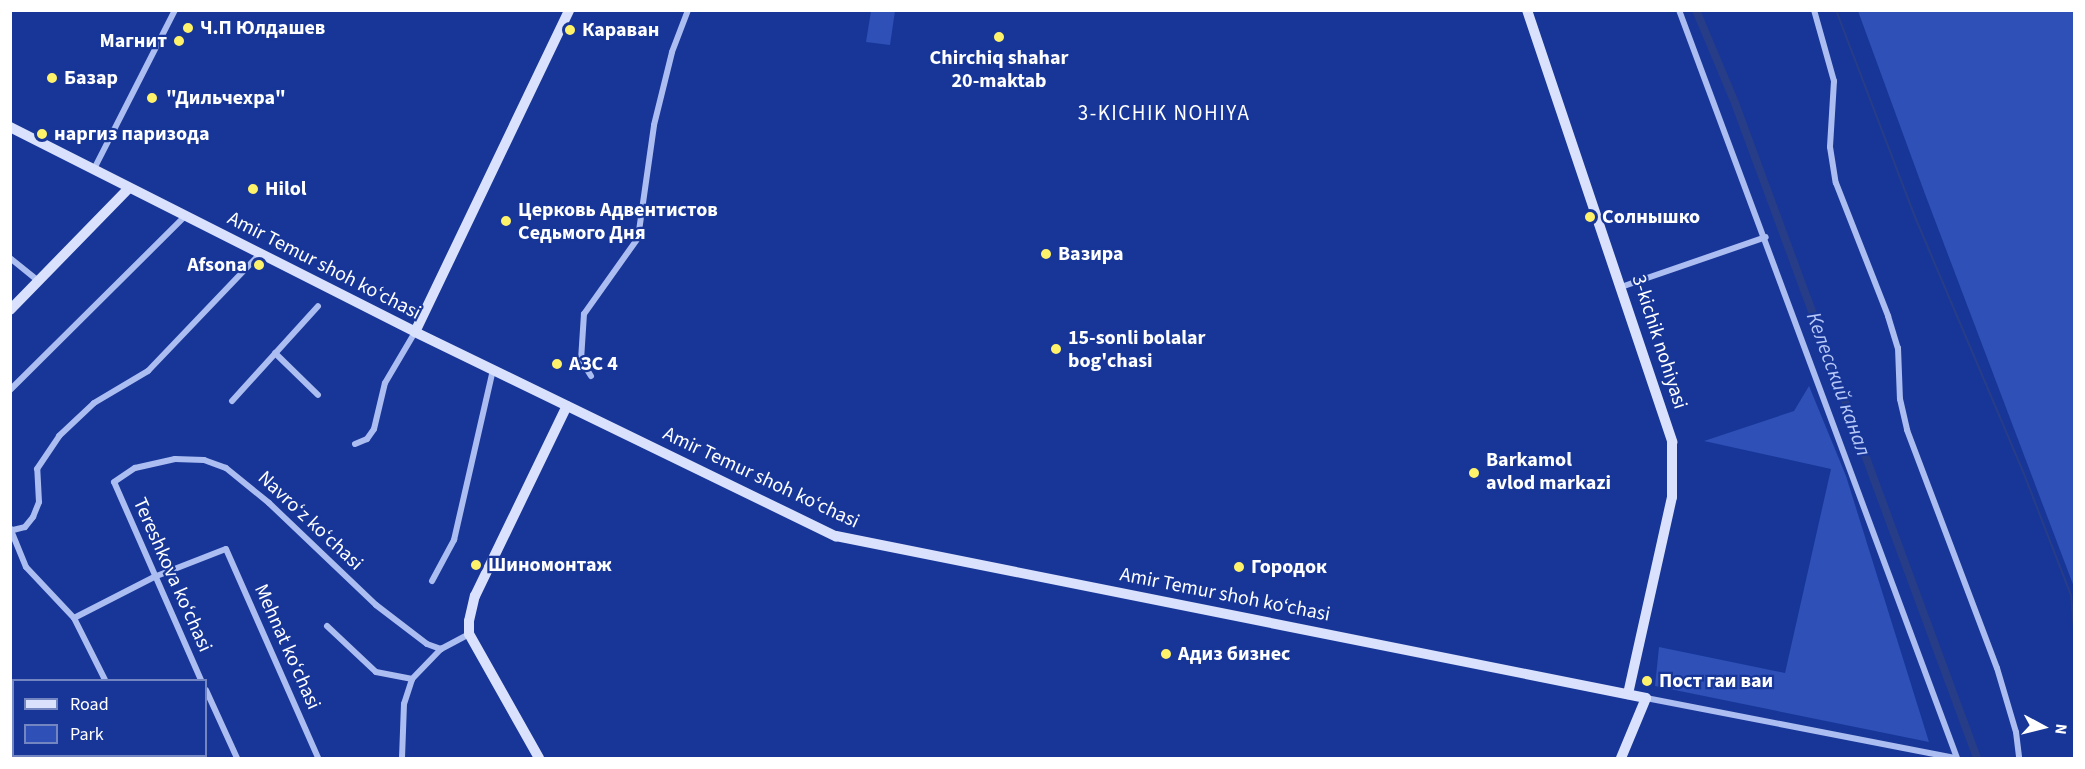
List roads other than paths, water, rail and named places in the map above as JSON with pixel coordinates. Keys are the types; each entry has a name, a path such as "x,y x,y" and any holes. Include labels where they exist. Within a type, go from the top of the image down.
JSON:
{"main road":[{"path":"415,332 569,10"},
{"name":"3-kichik nohiyasi","path":"1527,10 1621,287 1675,459 1672,497 1628,694"},
{"name":"Amir Temur shoh ko‘chasi","path":"10,127 415,332 854,542 1646,698"},
{"path":"10,310 129,188"},
{"path":"539,759 469,634 475,596 567,406"},
{"path":"1621,759 1646,698"}],"street":[{"path":"94,169 175,10"},
{"path":"591,376 581,360 584,314 638,238 654,125 672,52 688,10"},
{"path":"1679,10 1766,237 1957,759"},
{"path":"1814,10 1835,88 1830,147 1836,183 1888,316 1898,348 1900,399 1906,430 1997,669 2016,732 2019,759"},
{"path":"10,390 185,216"},
{"path":"1621,287 1766,237"},
{"path":"104,679 74,618 26,567 12,529 25,527 33,517 39,502 37,469 59,436 94,403 148,371 260,254"},
{"path":"10,258 38,280"},
{"path":"232,401 318,306"},
{"path":"355,444 368,440 374,429 385,383 415,332"},
{"path":"275,353 318,395"},
{"path":"432,581 454,540 493,370"},
{"name":"Navro‘z ko‘chasi","path":"114,482 135,468 175,459 204,460 226,468 269,503 376,605 410,633 441,650"},
{"name":"Tereshkova ko‘chasi","path":"114,482 200,679"},
{"name":"Mehnat ko‘chasi","path":"154,578 226,549 318,759"},
{"path":"74,618 154,578"},
{"path":"327,626 376,672 412,678"},
{"path":"402,759 404,704 412,678 441,650 469,634"},
{"path":"207,692 237,759"},
{"path":"1646,698 1957,759"}],"waterway":[{"name":"Келесский канал","path":"1696,10 1735,103 1977,758"},
{"path":"1836,10 1915,217 2024,474 2071,595 2074,628"}],"place":[{"name":"Ч.П Юлдашев","path":"188,28"},
{"name":"Караван","path":"570,30"},
{"name":"Chirchiq shahar 20-maktab","path":"999,37"},
{"name":"Магнит","path":"179,41"},
{"name":"Базар","path":"52,78"},
{"name":"\"Дильчехра\"","path":"152,98"},
{"name":"наргиз паризода","path":"42,134"},
{"name":"Hilol","path":"253,189"},
{"name":"Солнышко","path":"1590,217"},
{"name":"Церковь Адвентистов Седьмого Дня","path":"506,221"},
{"name":"Вазира","path":"1046,254"},
{"name":"Afsona","path":"259,265"},
{"name":"15-sonli bolalar bog'chasi","path":"1056,349"},
{"name":"АЗС 4","path":"557,364"},
{"name":"Barkamol avlod markazi","path":"1474,473"},
{"name":"Шиномонтаж","path":"476,565"},
{"name":"Городок","path":"1239,567"},
{"name":"Адиз бизнес","path":"1166,654"},
{"name":"Пост гаи ваи","path":"1647,681"}],"district":[{"name":"3-KICHIK NOHIYA","path":"1164,113"}]}
